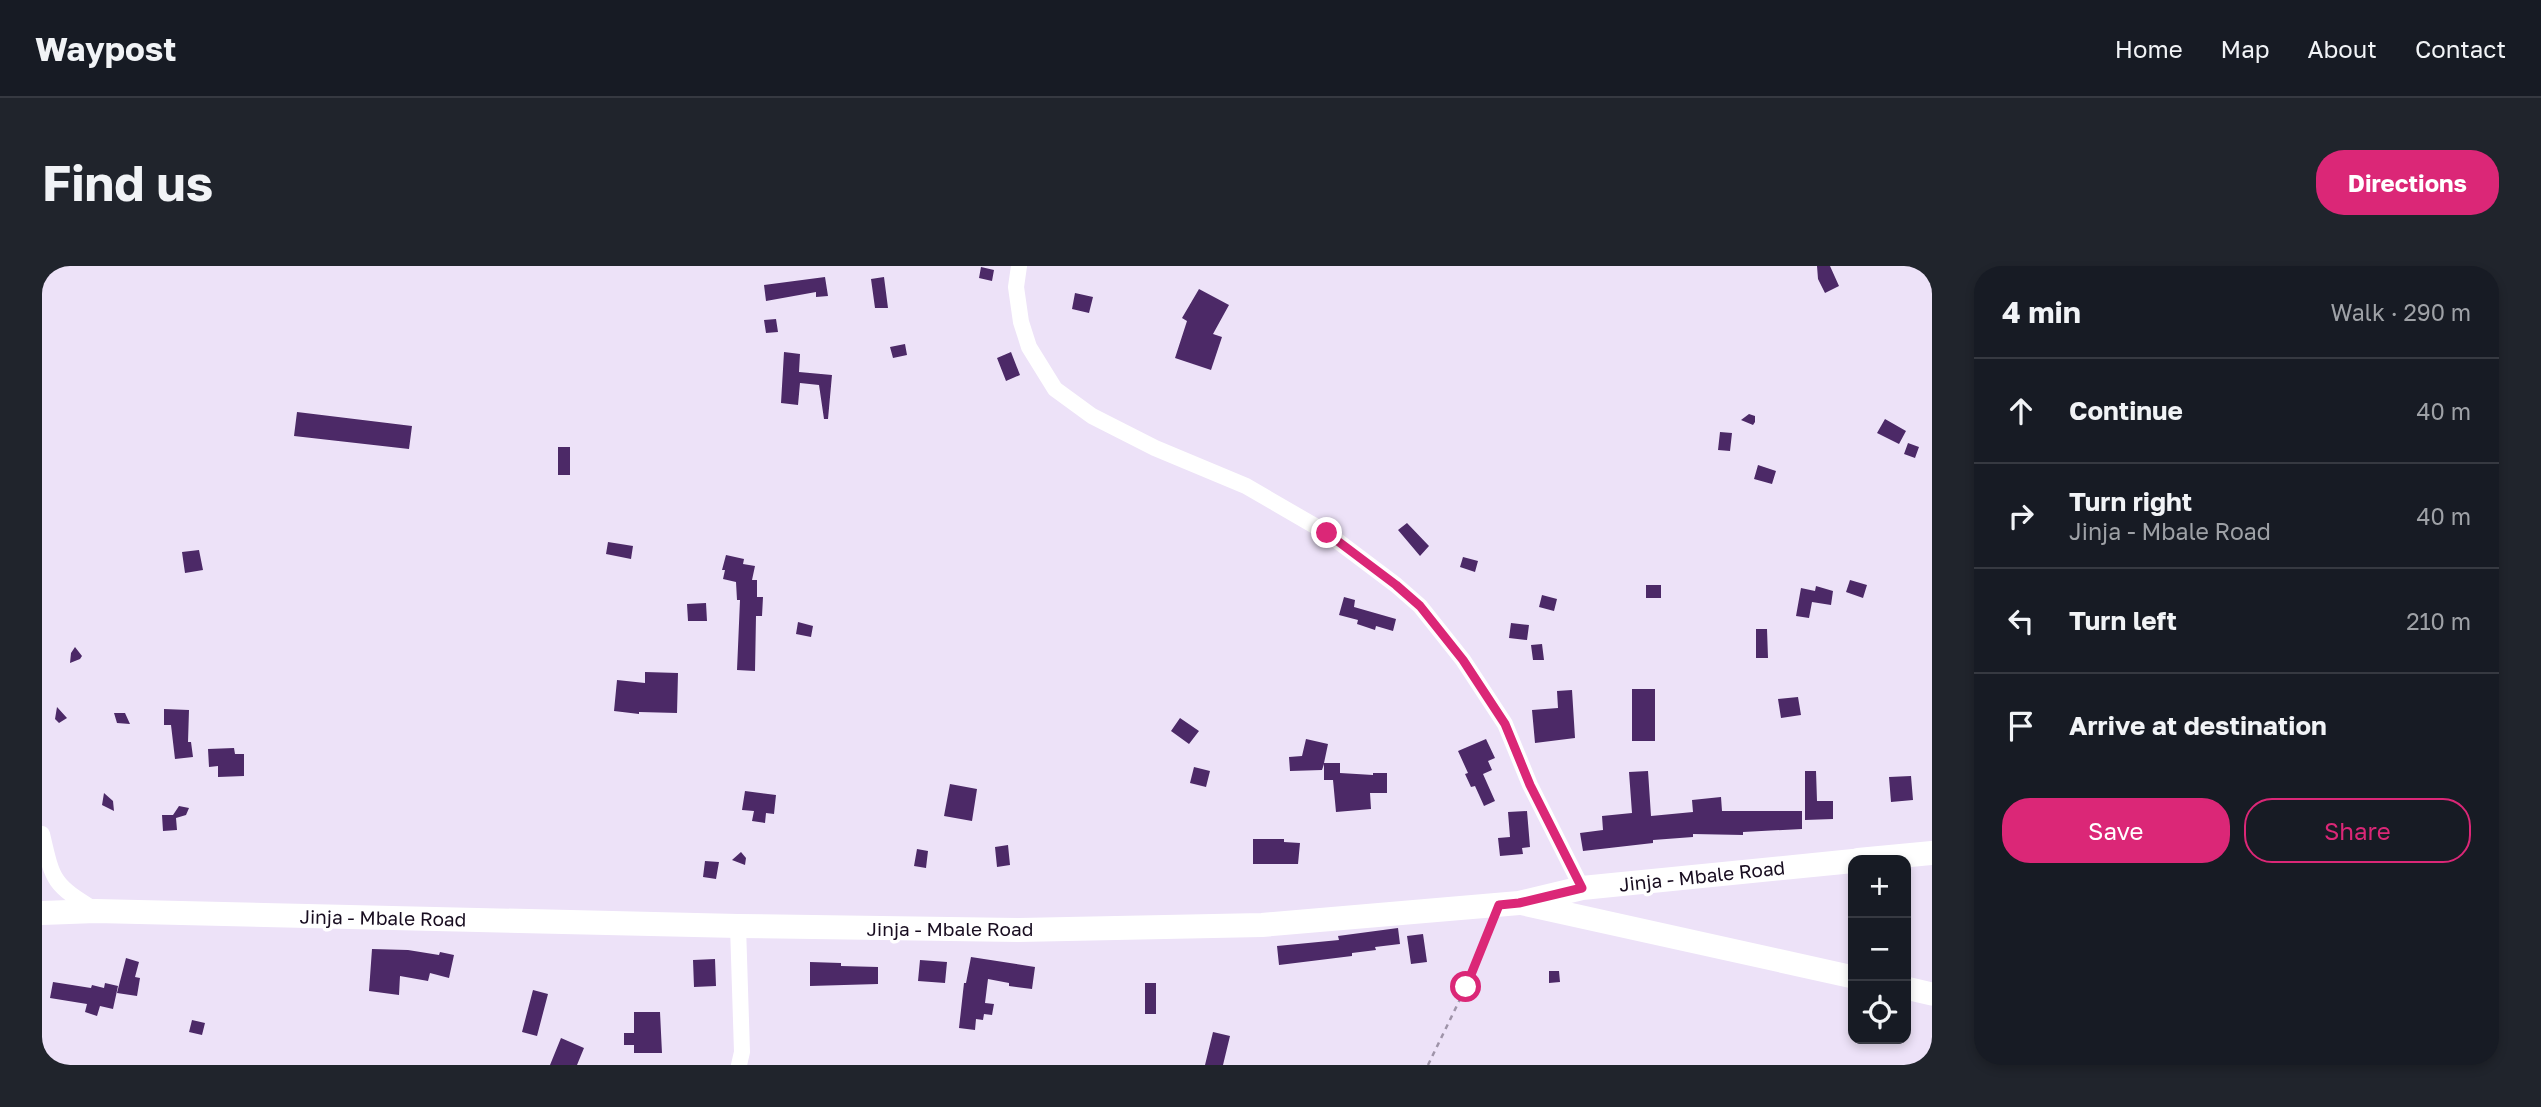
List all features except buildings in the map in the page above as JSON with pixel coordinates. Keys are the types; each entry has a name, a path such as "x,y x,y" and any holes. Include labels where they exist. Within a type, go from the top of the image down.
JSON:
{"main road":[{"name":"Jinja - Mbale Road","path":"1910,855 1932,853"},
{"name":"Jinja - Mbale Road","path":"42,913 96,911 1019,930 1262,925 1509,904 1582,888 1848,861"}],"street":[{"path":"1019,266 1016,287 1021,322 1030,347 1055,389 1092,416 1155,448 1247,486 1327,533 1420,606 1463,660 1505,724 1530,785 1582,888"},
{"path":"42,834 55,881 66,892 96,911"},
{"path":"1509,904 1848,976"},
{"path":"738,926 742,1052 739,1065"},
{"path":"1911,989 1932,994"}],"path":[{"path":"1427,1065 1509,904"}],"route":[{"path":"1327,533 1420,606 1463,660 1505,724 1530,785 1582,888 1499,905 1466,987"}]}
